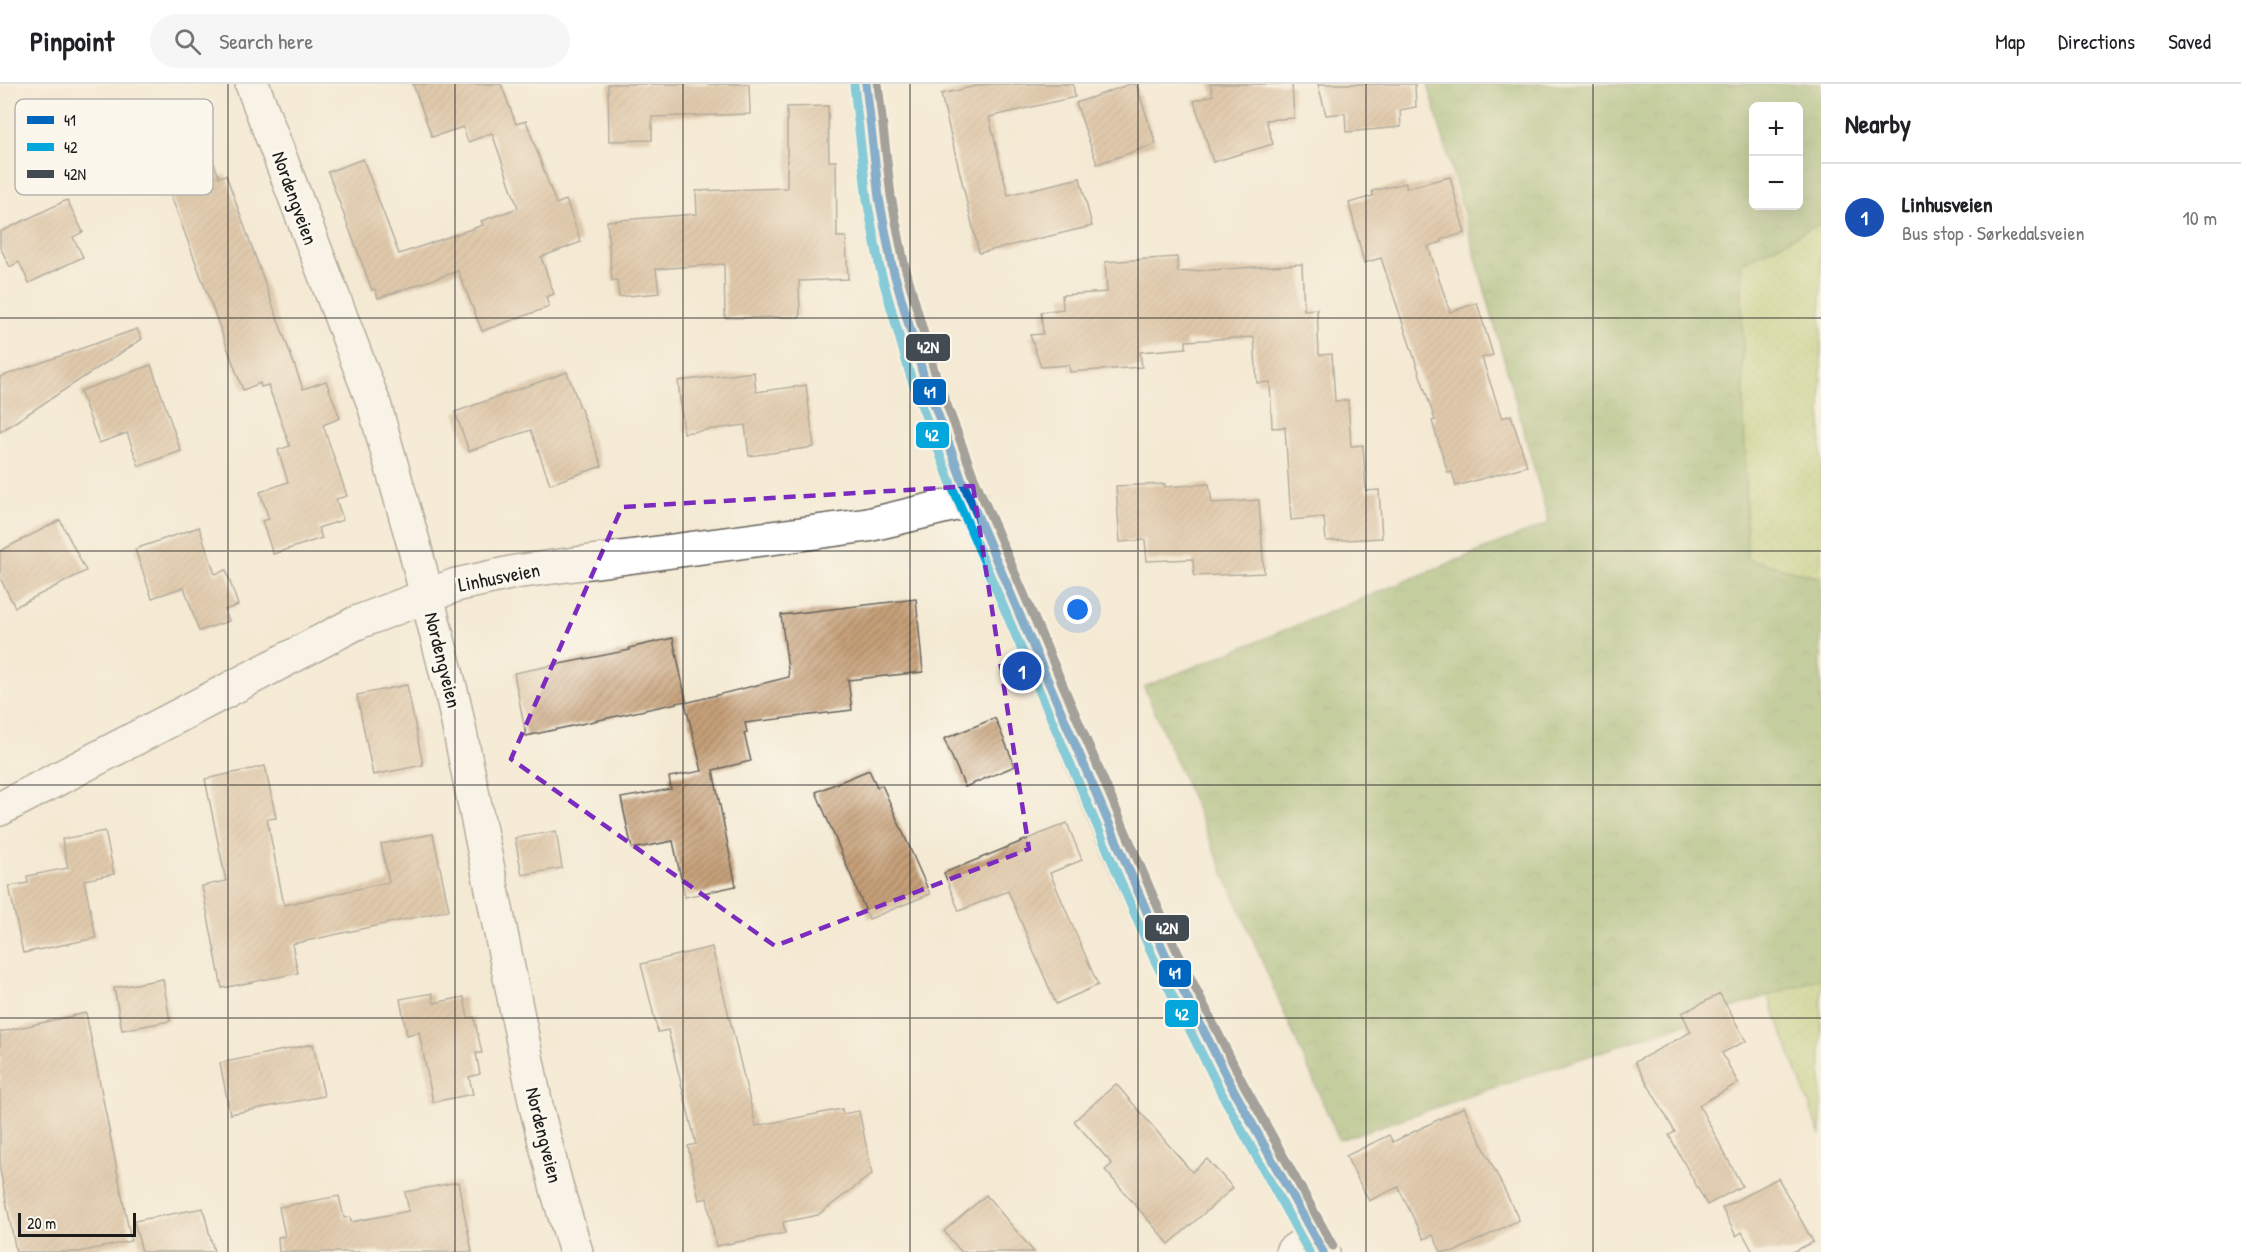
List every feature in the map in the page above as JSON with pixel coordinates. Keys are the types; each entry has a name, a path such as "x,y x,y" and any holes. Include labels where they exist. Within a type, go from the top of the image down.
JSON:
{"street":[{"name":"Nordengveien","path":"252,84 374,404 427,594 454,703 537,1110 556,1189 576,1252"},
{"path":"866,84 875,170 891,265 928,389 972,500 1147,914 1309,1247"},
{"name":"Linhusveien","path":"0,809 328,638 427,594 515,572 868,525 972,500"}],"highlighted area":[{"path":"973,486 1029,849 775,946 511,759 622,507"}],"green space":[{"path":"1428,84 1821,84 1821,223 1741,263 1747,559 1821,578 1821,978 1339,1140 1144,687 1549,523"},
{"path":"1821,223 1821,578 1747,560 1741,263"},
{"path":"1821,978 1821,1136 1768,995"}],"building":[{"path":"413,84 501,84 516,124 526,121 556,204 566,200 581,242 541,257 554,294 546,297 549,307 482,331 458,271 378,298 375,289 372,290 328,172 363,159 399,254 483,225 481,221 518,208 492,133 468,142 463,127 432,137"},
{"path":"608,84 749,84 750,114 652,117 652,140 609,141"},
{"path":"985,84 1073,84 1075,97 989,117 1008,195 1080,178 1092,226 979,253 941,94"},
{"path":"1130,84 1136,84 1156,144 1097,164 1076,103"},
{"path":"1210,84 1292,84 1294,118 1266,120 1273,144 1213,162 1194,101 1213,95"},
{"path":"1318,84 1415,84 1416,107 1400,110 1401,127 1346,132 1345,113 1326,115"},
{"path":"828,106 829,161 836,161 837,237 846,237 848,279 799,281 800,317 725,318 724,264 656,269 659,293 619,297 617,280 612,281 607,221 697,214 696,191 787,188 787,107"},
{"path":"213,160 219,177 226,175 303,389 326,381 340,418 323,425 347,496 336,499 343,520 318,528 322,538 273,554 262,521 269,519 260,492 288,482 278,450 290,446 268,385 261,387 260,383 243,390 171,195 213,195"},
{"path":"1450,177 1465,233 1442,239 1442,242 1428,246 1450,312 1477,303 1493,355 1482,358 1502,418 1511,415 1527,466 1456,486 1452,472 1448,473 1432,421 1435,420 1381,258 1364,263 1349,203 1373,196 1372,191 1406,183 1406,188"},
{"path":"67,200 83,232 73,237 83,257 29,283 19,262 10,267 0,247 0,232"},
{"path":"1177,257 1178,272 1302,264 1304,310 1317,309 1319,355 1332,354 1335,401 1348,400 1351,446 1363,445 1366,491 1379,490 1382,538 1326,541 1324,517 1291,520 1285,427 1272,428 1270,382 1257,383 1254,337 1186,341 1186,348 1140,352 1142,367 1070,372 1069,365 1041,367 1030,335 1043,334 1041,312 1063,309 1062,295 1107,292 1105,262"},
{"path":"137,329 142,339 0,432 0,377"},
{"path":"151,365 181,451 139,466 127,433 99,443 80,391"},
{"path":"567,372 602,466 550,484 531,430 469,451 455,412"},
{"path":"754,372 756,392 806,385 814,447 749,456 745,425 684,433 678,381"},
{"path":"1165,484 1165,487 1209,484 1212,503 1259,500 1264,573 1194,576 1193,559 1147,561 1145,540 1120,542 1116,486"},
{"path":"60,520 86,571 15,607 0,578 0,551"},
{"path":"199,527 215,574 226,570 238,605 225,610 229,621 199,631 184,587 152,598 135,549"},
{"path":"916,599 923,672 848,680 852,710 745,723 747,732 744,733 751,761 713,770 736,886 685,897 673,841 632,849 621,798 671,789 669,777 702,771 685,703 789,677 781,615"},
{"path":"673,638 686,701 526,736 514,673 630,650 629,648"},
{"path":"407,685 423,765 373,775 357,695"},
{"path":"995,718 1015,766 965,787 944,739"},
{"path":"265,766 276,818 267,819 284,905 389,882 381,844 433,834 449,910 292,944 298,973 222,988 202,886 226,881 205,779"},
{"path":"869,770 877,787 882,785 930,894 869,919 816,792"},
{"path":"1067,823 1082,860 1050,873 1098,985 1056,1004 1008,891 959,911 944,873"},
{"path":"105,831 114,874 84,880 96,938 23,953 9,886 28,883 27,876 68,868 62,839"},
{"path":"556,831 562,868 522,875 515,838"},
{"path":"712,947 756,1126 842,1109 843,1114 859,1111 872,1174 818,1215 783,1222 785,1233 716,1246 707,1198 699,1200 688,1146 696,1144 668,1030 658,1032 641,964"},
{"path":"163,979 170,1021 122,1030 114,988"},
{"path":"432,993 434,1003 464,997 468,1018 474,1017 482,1053 476,1053 480,1074 469,1077 473,1094 433,1102 419,1032 407,1035 400,999"},
{"path":"1720,994 1746,1041 1722,1053 1738,1083 1699,1105 1742,1186 1707,1205 1669,1135 1675,1132 1635,1062 1691,1032 1682,1013"},
{"path":"86,1013 131,1241 79,1252 16,1252 0,1170 0,1032"},
{"path":"313,1044 324,1096 230,1114 220,1063"},
{"path":"1116,1084 1192,1172 1207,1159 1233,1188 1169,1244 1105,1170 1112,1164 1074,1121"},
{"path":"1464,1107 1519,1220 1454,1252 1441,1252 1433,1235 1424,1239 1398,1187 1369,1201 1346,1156 1389,1135 1393,1142"},
{"path":"1778,1178 1813,1242 1793,1252 1753,1252 1742,1232 1736,1236 1722,1208"},
{"path":"458,1182 472,1252 279,1252 278,1237 285,1236 279,1207 339,1196 344,1218 350,1217 351,1222 409,1211 405,1192"},
{"path":"986,1195 1034,1252 961,1252 944,1231"},
{"path":"203,1208 214,1252 142,1252 134,1221"}],"transit line":[{"name":"41","path":"866,84 879,198 892,266 923,374 962,480 1164,952 1233,1089 1323,1252"},
{"name":"42N","path":"878,84 891,196 904,263 934,370 973,475 1175,947 1243,1083 1333,1246"},
{"name":"42","path":"854,85 867,200 880,269 911,378 951,484 1153,957 1222,1094 1309,1252"}],"place":[{"name":"Linhusveien","path":"1022,671"}]}
